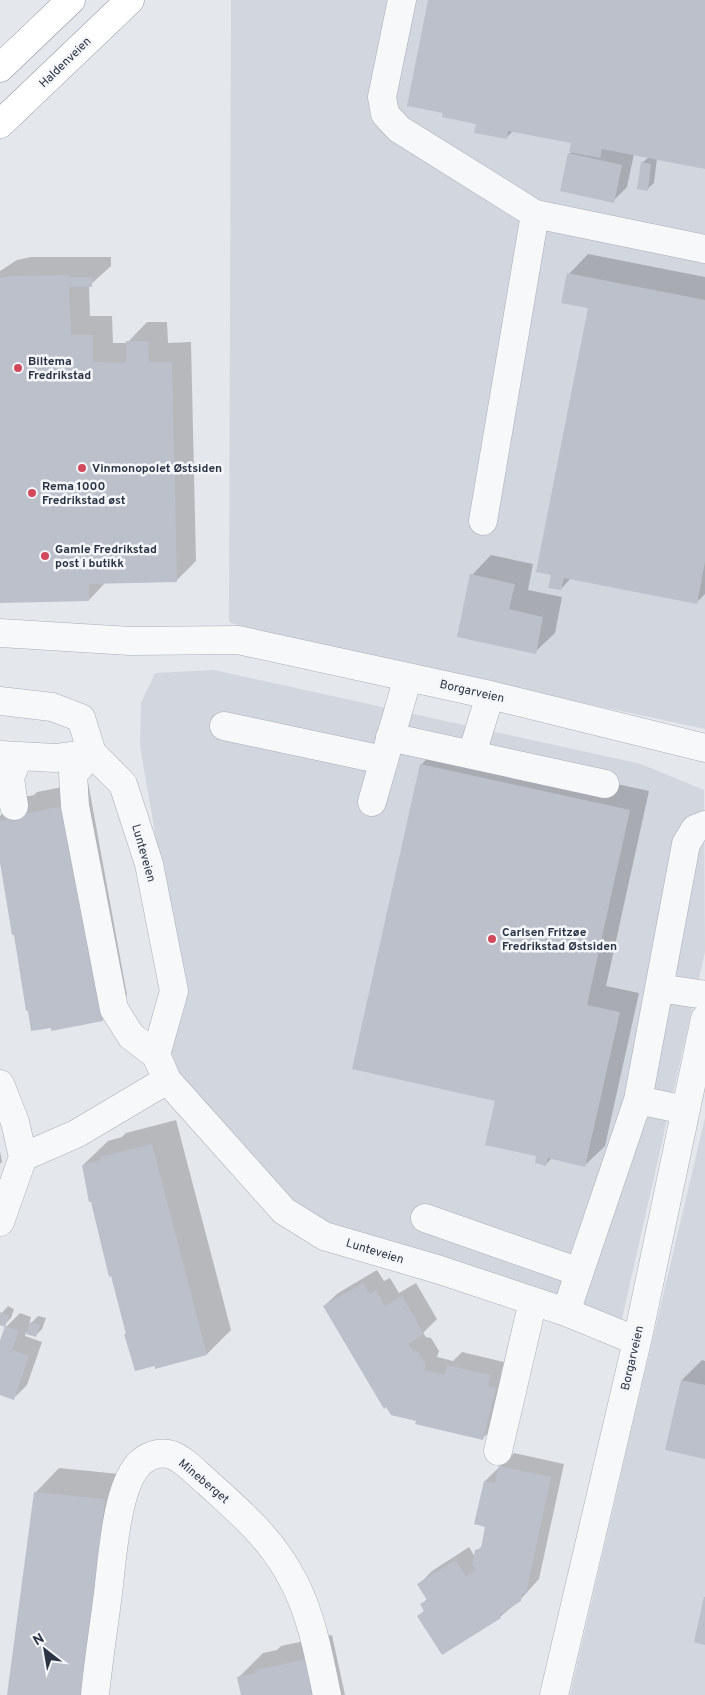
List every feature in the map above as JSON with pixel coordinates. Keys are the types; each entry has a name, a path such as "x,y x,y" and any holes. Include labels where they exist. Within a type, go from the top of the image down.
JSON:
{"highway":[{"path":"0,68 71,0"},
{"name":"Haldenveien","path":"0,124 130,0"}],"street":[{"path":"402,0 382,97 386,114 399,129 535,214 705,249"},
{"path":"483,521 535,214"},
{"name":"Borgarveien","path":"0,633 130,641 238,640 490,695 705,748"},
{"path":"372,802 408,677"},
{"path":"472,754 490,695"},
{"name":"Lunteveien","path":"0,701 52,708 81,718 92,753 123,784 149,864 174,991 156,1055 167,1080 284,1211 324,1236 566,1312 636,1341"},
{"path":"224,726 386,748 472,754 605,784"},
{"path":"14,806 10,778 10,756 56,758 92,753"},
{"path":"92,753 73,774 75,806 114,1009 131,1036 156,1055"},
{"path":"566,1312 638,1100 686,844 695,829 705,825"},
{"path":"658,988 705,995"},
{"name":"Borgarveien","path":"554,1695 636,1341 705,1019"},
{"path":"23,1157 76,1134 167,1080"},
{"path":"0,1084 15,1122 23,1157 0,1222"},
{"path":"638,1100 686,1110"},
{"path":"425,1218 579,1272"},
{"path":"498,1451 533,1301"},
{"name":"Mineberget","path":"95,1695 118,1515 128,1484 138,1465 154,1454 163,1453 174,1456 188,1466 254,1524 275,1548 295,1584 309,1620 327,1695"}],"shaded area":[{"path":"231,0 705,0 705,729 270,636 229,622"},
{"path":"214,670 641,764 704,790 705,952 621,1323 311,1216 271,1183 181,1078 171,1052 185,1007 140,746 141,703 155,673"},
{"path":"705,1118 705,1695 570,1695 631,1431"}],"building":[{"path":"428,0 705,0 705,169 602,149 600,158 569,152 571,143 508,131 507,139 474,133 476,124 442,117 443,113 407,106"},
{"path":"568,153 622,165 614,203 560,191"},
{"path":"641,162 651,164 648,191 637,189"},
{"path":"567,273 705,300 705,562 697,604 564,578 561,590 548,588 551,575 536,572 588,308 561,303"},
{"path":"69,275 69,277 92,277 92,287 69,287 71,335 93,335 93,362 126,363 126,341 148,341 149,362 172,362 177,582 89,584 89,601 0,603 0,278 11,276"},
{"path":"470,574 515,584 509,609 543,617 536,654 457,637"},
{"path":"420,764 630,810 587,1005 620,1012 585,1167 548,1158 546,1166 535,1163 536,1156 485,1145 495,1101 352,1069"},
{"path":"64,806 103,1021 51,1031 51,1028 31,1031 0,862 0,821 11,819 11,816"},
{"path":"152,1144 207,1355 155,1369 155,1366 135,1371 91,1202 89,1202 82,1165 101,1160 100,1157"},
{"path":"363,1283 370,1294 376,1290 385,1306 402,1296 424,1334 408,1344 412,1350 418,1352 426,1365 424,1370 445,1375 447,1365 491,1375 488,1386 496,1388 483,1440 415,1424 416,1421 391,1415 386,1407 384,1409 323,1306"},
{"path":"0,1312 9,1316 5,1327 0,1325"},
{"path":"30,1322 40,1325 36,1337 26,1334"},
{"path":"5,1326 19,1331 12,1350 29,1356 14,1400 0,1395 0,1341"},
{"path":"681,1380 705,1385 705,1459 665,1450"},
{"path":"499,1466 551,1477 526,1594 522,1593 521,1601 499,1615 501,1618 442,1655 417,1616 424,1611 420,1604 427,1600 417,1584 455,1560 466,1576 476,1570 472,1565 475,1550 481,1548 485,1527 474,1524 484,1481 495,1483"},
{"path":"34,1492 105,1499 81,1695 7,1695"},
{"path":"705,1597 705,1645 694,1642"},
{"path":"307,1659 315,1695 241,1695 237,1677 256,1673 255,1670"}],"place":[{"name":"Biltema Fredrikstad","path":"18,368"},
{"name":"Vinmonopolet Østsiden","path":"82,468"},
{"name":"Rema 1000 Fredrikstad øst","path":"32,493"},
{"name":"Gamle Fredrikstad post i butikk","path":"45,556"},
{"name":"Carlsen Fritzøe Fredrikstad Østsiden","path":"492,939"}]}
